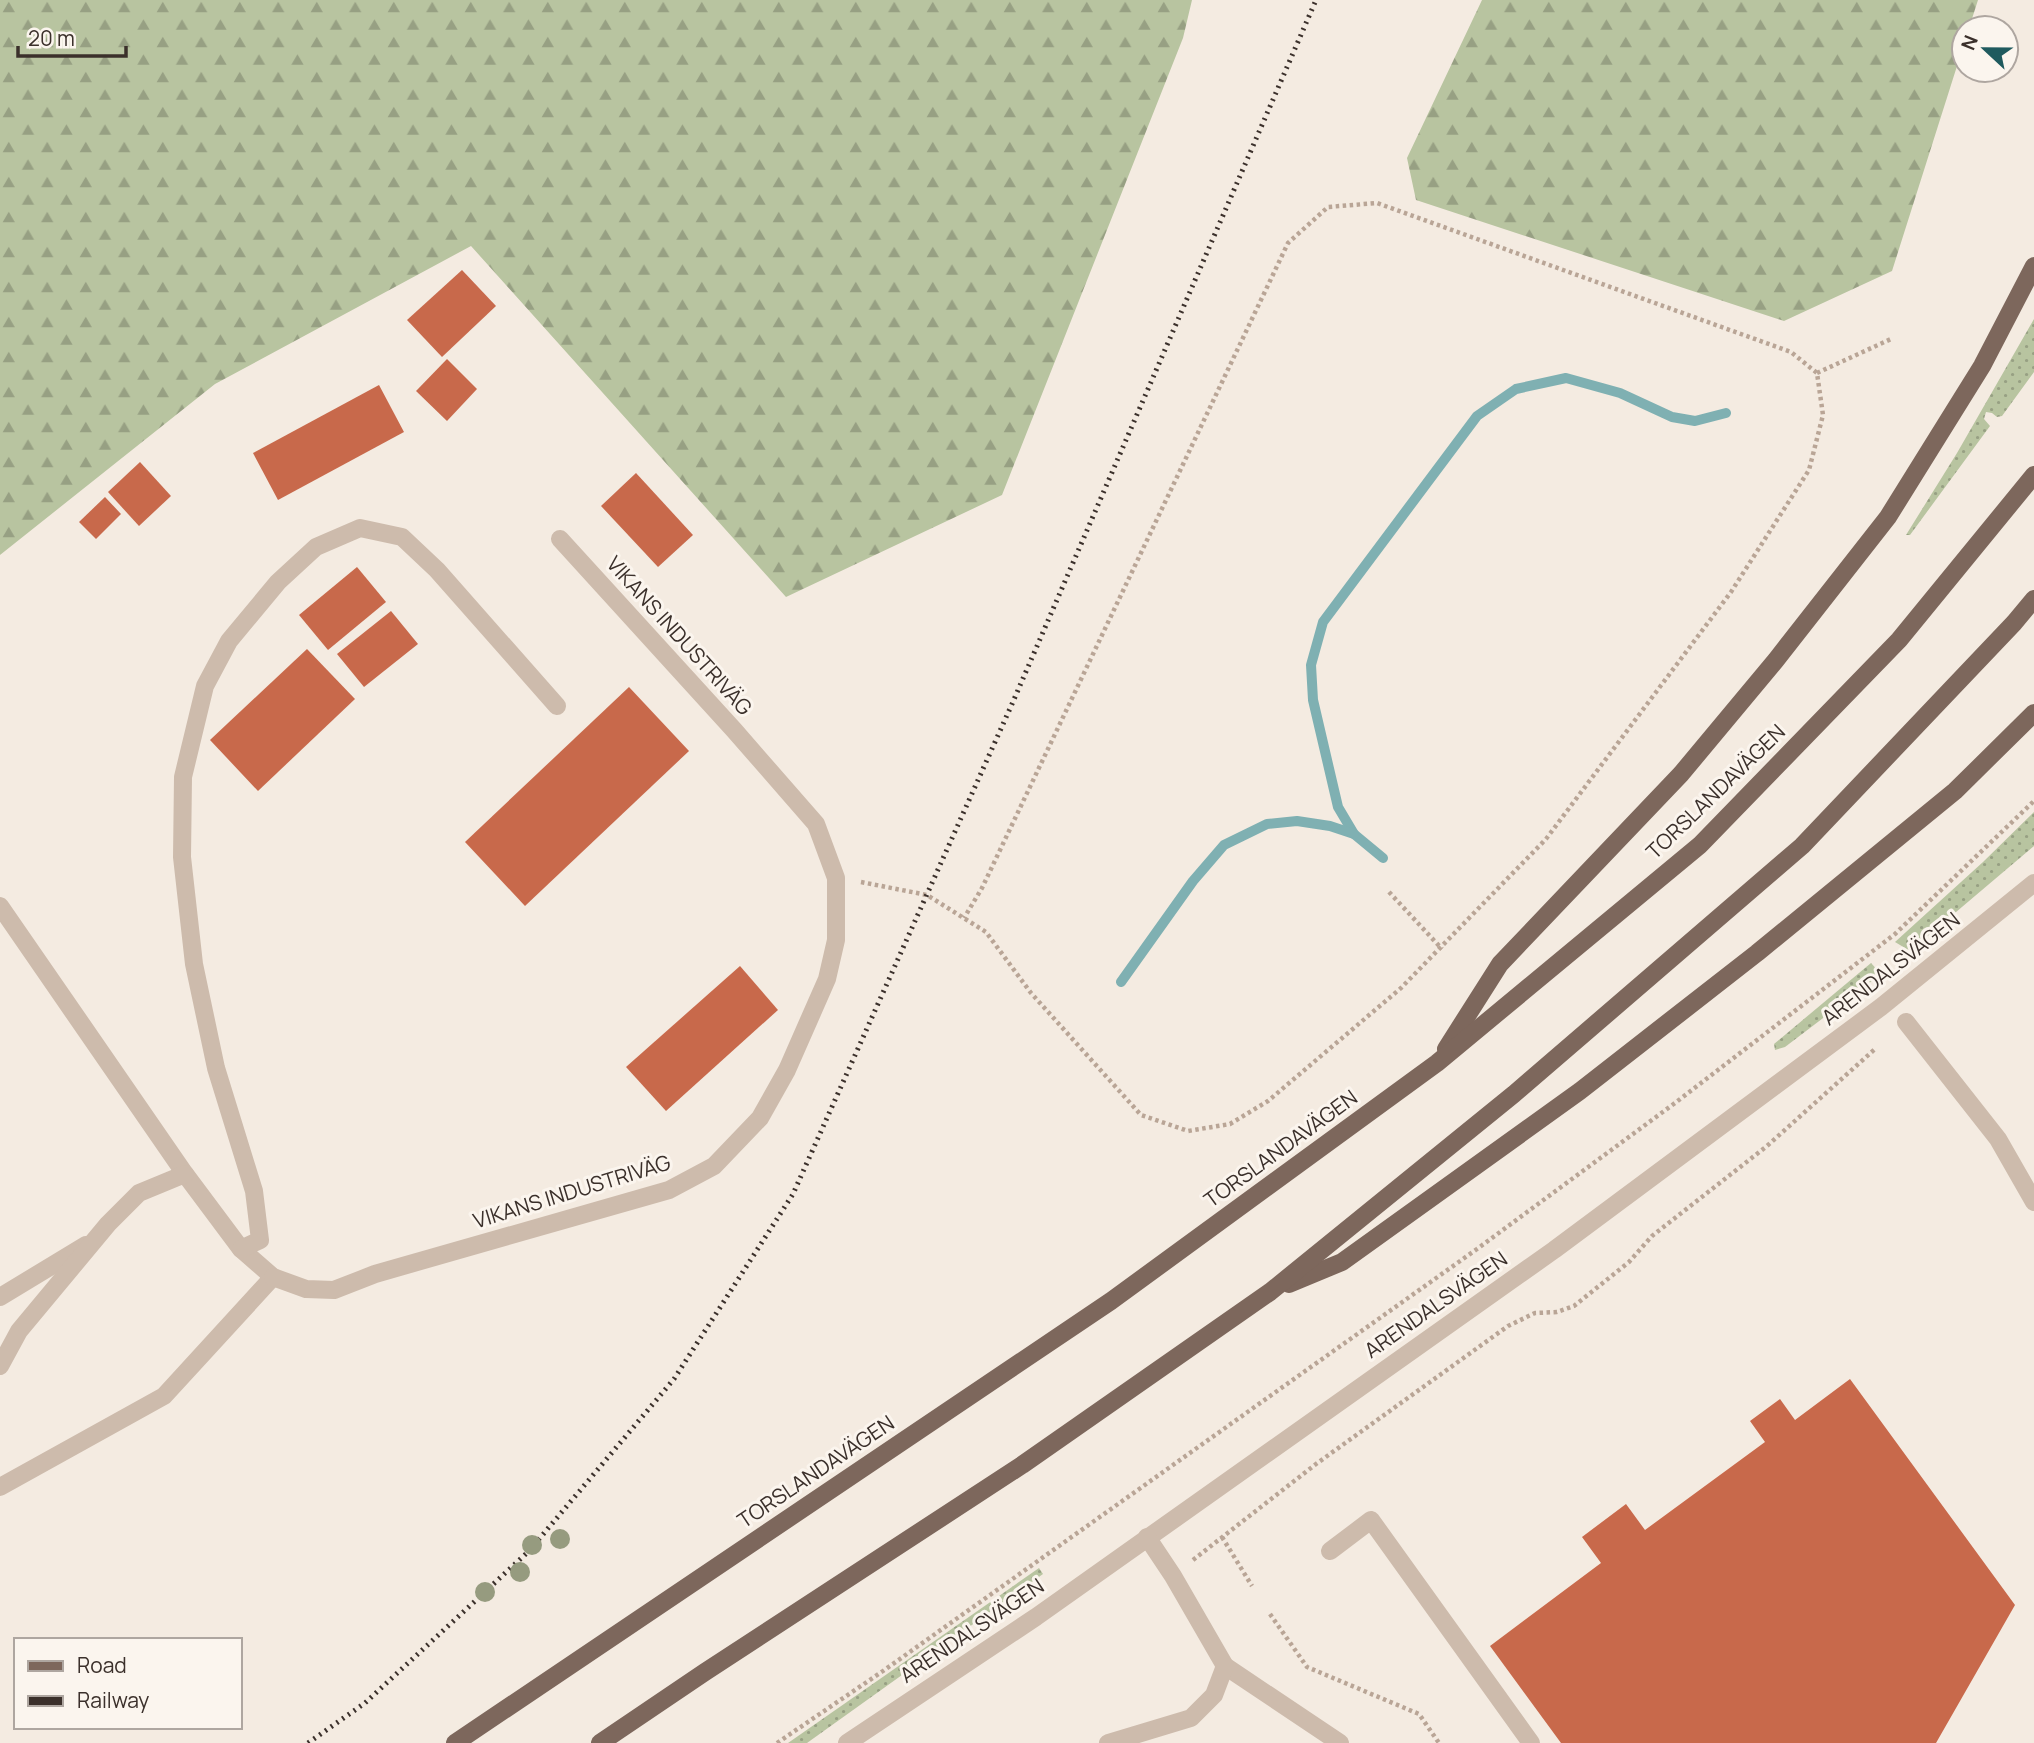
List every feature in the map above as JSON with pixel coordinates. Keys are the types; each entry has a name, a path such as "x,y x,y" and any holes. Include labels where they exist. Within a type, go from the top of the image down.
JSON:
{"main road":[{"path":"1437,1063 1500,964 1681,774 1776,660 1888,517 1982,366 2034,266"},
{"name":"TORSLANDAVÄGEN","path":"455,1743 1111,1301 1437,1063 1700,845 1899,640 2034,475"},
{"path":"600,1743 1022,1465 1270,1292 1514,1094 1802,846 2034,599"},
{"path":"1270,1292 1342,1262 1580,1091 1768,944 1955,791 2034,713"}],"street":[{"path":"241,1249 260,1240 254,1191 216,1068 194,964 182,857 183,777 205,686 229,641 278,582 316,547 360,528 402,537 438,570 558,706"},
{"name":"VIKANS INDUSTRIVÄG","path":"0,906 185,1174 241,1249 273,1277 306,1289 334,1290 375,1274 669,1190 714,1166 760,1118 787,1069 827,979 836,940 836,878 816,824 560,539"},
{"name":"ARENDALSVÄGEN","path":"847,1743 1036,1617 1554,1250 1881,1007 2034,883"},
{"path":"1906,1021 1998,1139 2034,1202"},
{"path":"0,1366 19,1331 108,1224 139,1194 185,1174"},
{"path":"0,1297 100,1236"},
{"path":"0,1487 164,1396 273,1277"},
{"path":"1329,1551 1371,1520 1531,1743"},
{"path":"1147,1537 1225,1666 1340,1743"},
{"path":"1108,1743 1191,1718 1214,1695 1225,1666"}],"path":[{"path":"836,878 928,895 964,918 986,932 1031,993 1141,1115 1188,1131 1230,1124 1268,1101 1401,988 1546,839 1731,592 1809,470 1823,415 1817,373 1791,352 1377,203 1328,207 1288,243 1209,406 1100,643 982,888 964,918"},
{"path":"1817,373 1891,339"},
{"path":"777,1743 883,1671 1454,1265 1675,1103 1895,934 2034,802"},
{"path":"1389,892 1442,948"},
{"path":"1172,1576 1316,1464 1508,1326 1535,1313 1557,1312 1574,1306 1629,1262 1652,1236 1767,1146 1906,1021"},
{"path":"1222,1537 1252,1586"},
{"path":"1270,1614 1307,1667 1419,1714 1439,1743"}],"green space":[{"path":"0,0 1192,0 1183,38 1002,495 786,597 471,246 215,384 0,555"},
{"path":"1482,0 1978,0 1974,14 1950,14 1951,84 1892,271 1784,321 1416,200 1407,158"},
{"path":"2034,319 2034,372 2002,416 1997,417 1986,412 1984,419 1990,426 1910,535 1906,535 1957,453"},
{"path":"2034,812 2034,846 1910,951 1895,942 1983,862"},
{"path":"1871,963 1881,974 1785,1047 1775,1050 1774,1044"},
{"path":"1039,1568 1043,1574 807,1743 788,1743"}],"building":[{"path":"462,270 496,306 442,357 407,320"},
{"path":"447,359 477,389 447,421 416,391"},
{"path":"379,385 404,432 278,500 253,453"},
{"path":"140,462 171,496 139,526 108,492"},
{"path":"636,473 693,535 658,567 601,506"},
{"path":"105,497 121,514 96,539 79,522"},
{"path":"357,567 386,602 328,650 299,615"},
{"path":"391,611 418,644 364,687 337,654"},
{"path":"307,649 355,699 258,791 210,740"},
{"path":"629,687 689,751 525,906 465,842"},
{"path":"740,966 778,1010 666,1111 626,1067"},
{"path":"1850,1379 2015,1605 1936,1743 1561,1743 1490,1646 1601,1563 1582,1537 1626,1504 1645,1530 1765,1442 1750,1421 1780,1399 1795,1420"}],"waterway":[{"path":"1383,858 1354,834 1338,807 1313,700 1311,665 1323,622 1477,416 1516,389 1566,378 1620,393 1672,417 1695,421 1726,413"},
{"path":"1121,982 1193,881 1224,845 1267,824 1297,821 1330,826 1354,834"}],"railway":[{"path":"308,1743 365,1703 529,1551 674,1379 793,1194 1012,704 1316,0"}]}
